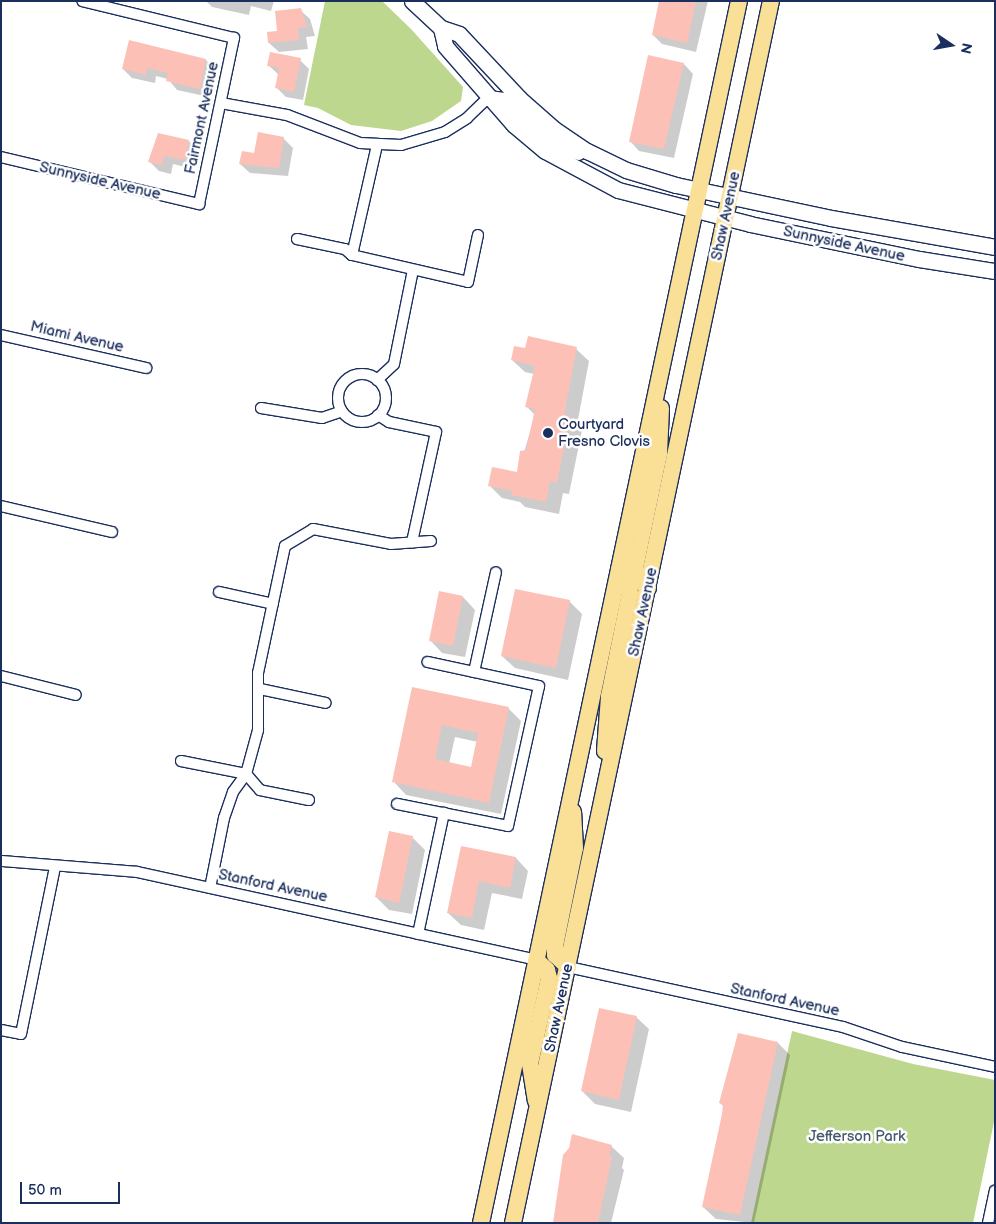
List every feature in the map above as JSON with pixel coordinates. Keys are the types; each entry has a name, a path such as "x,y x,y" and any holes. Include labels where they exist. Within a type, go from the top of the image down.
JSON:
{"main road":[{"path":"412,1 441,28 459,34 519,98 554,129 606,162"},
{"name":"Shaw Avenue","path":"481,1223 739,1"},
{"name":"Shaw Avenue","path":"513,1223 771,1"},
{"name":"Sunnyside Avenue","path":"441,28 445,46 488,98 545,151 567,165 618,190 725,219 919,260 995,271"},
{"path":"488,98 504,100 560,146 606,162"},
{"name":"Sunnyside Avenue","path":"606,162 648,177 730,197 895,231 995,247"},
{"path":"648,588 637,578 635,568 659,454 664,358"},
{"path":"601,808 609,696 630,593 629,583 619,570"},
{"path":"568,967 555,956 575,848 571,792"},
{"path":"536,960 547,970 549,978 530,1064 537,1110"}],"street":[{"name":"Fairmont Avenue","path":"82,1 234,38 199,204"},
{"path":"220,103 287,115 360,143 401,145 445,132 467,118 488,98"},
{"path":"352,255 377,145"},
{"name":"Sunnyside Avenue","path":"1,157 199,204"},
{"path":"297,239 345,249 352,255 468,282 478,235"},
{"path":"378,380 394,364 413,270"},
{"name":"Miami Avenue","path":"1,335 146,368"},
{"path":"358,374 378,380 385,400 378,415 363,422 355,421 342,411 338,395 345,381 358,374"},
{"path":"262,408 322,418 342,411"},
{"path":"378,415 390,422 436,432 412,542"},
{"path":"1,506 112,532"},
{"path":"210,888 224,818 233,792 246,774 258,730 260,689 258,673 285,546 313,529 391,544 430,541"},
{"path":"474,672 496,572"},
{"path":"218,592 273,604"},
{"path":"396,804 508,826 539,686 428,662"},
{"path":"1,676 76,695"},
{"path":"260,689 326,703"},
{"path":"182,761 246,774 260,790 309,800"},
{"path":"418,934 444,813"},
{"name":"Stanford Avenue","path":"1,861 55,867 137,872 536,960"},
{"path":"1,1030 21,1034 55,867"},
{"name":"Stanford Avenue","path":"568,967 843,1028 902,1047 995,1067"},
{"path":"988,1223 995,1191"}],"green space":[{"path":"325,1 382,1 411,29 463,87 461,101 432,121 401,131 351,125 318,108 304,105"},
{"name":"Jefferson Park","path":"792,1031 913,1064 995,1080 995,1117 973,1223 751,1223"}],"building":[{"path":"659,1 696,1 687,43 652,35"},
{"path":"301,8 307,27 298,28 299,40 268,43 267,32 277,31 275,11"},
{"path":"129,40 206,59 200,89 166,81 168,73 147,68 146,75 122,69"},
{"path":"270,52 301,58 294,92 275,88 279,68 267,66"},
{"path":"648,55 684,63 664,149 629,142"},
{"path":"258,132 284,137 279,168 239,164 242,151 254,153"},
{"path":"158,133 189,140 185,160 164,156 162,165 148,162"},
{"name":"Courtyard Fresno Clovis","path":"528,336 577,347 564,415 570,416 557,483 550,481 546,502 512,495 512,491 488,486 492,467 517,472 520,451 526,450 535,409 525,407 535,366 511,360 514,346 525,348"},
{"path":"515,589 570,600 556,668 501,656"},
{"path":"439,591 463,596 453,646 429,641"},
{"path":"412,687 509,707 489,803 392,782","holes":["442,725 478,733 471,767 435,759"]},
{"path":"389,831 413,836 399,903 375,897"},
{"path":"461,846 516,857 510,888 479,881 472,918 447,913"},
{"path":"599,1008 637,1016 619,1100 581,1091"},
{"path":"738,1033 778,1042 740,1215 702,1207 722,1114 723,1105 719,1103"},
{"path":"572,1134 612,1145 609,1156 612,1157 598,1223 553,1223 563,1155 569,1148"}],"place":[{"name":"Courtyard Fresno Clovis","path":"548,433"}]}
